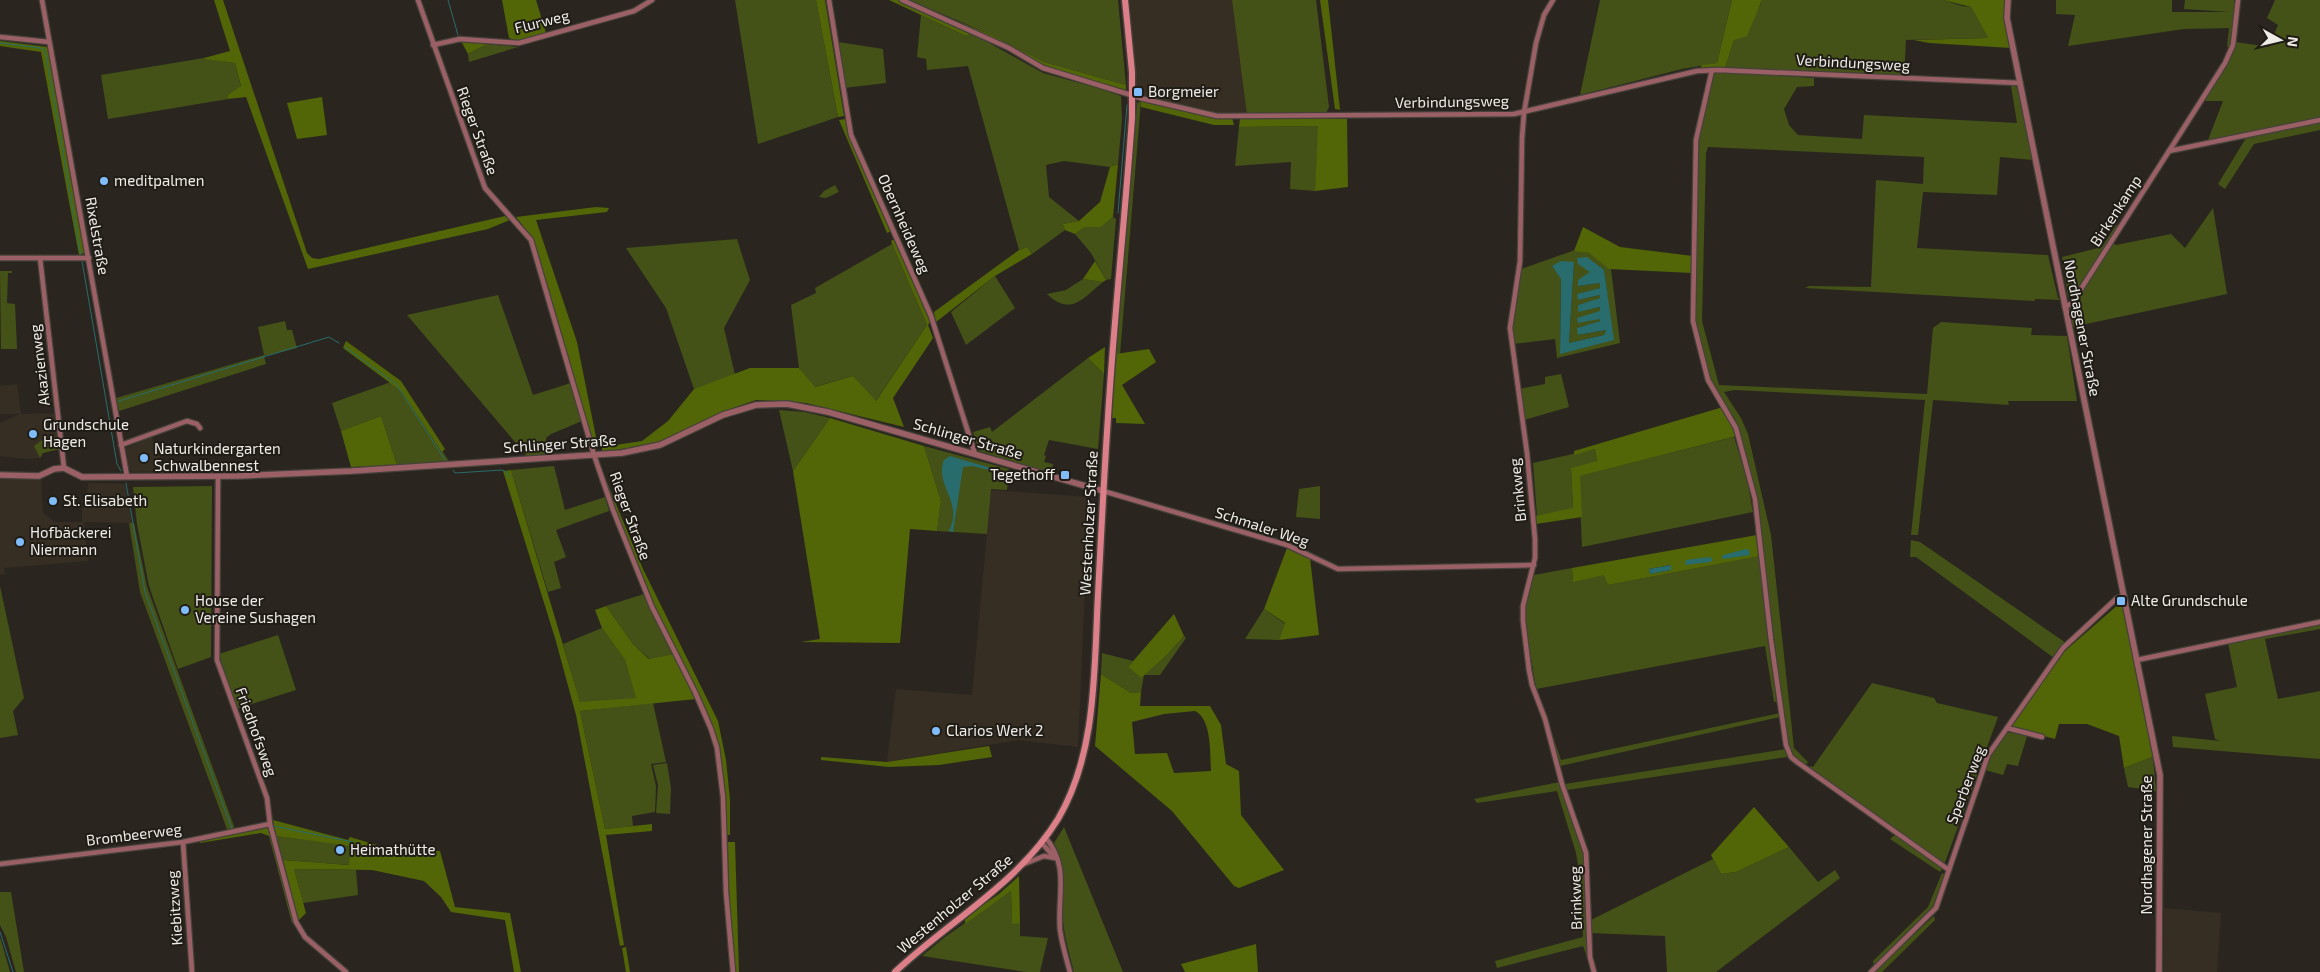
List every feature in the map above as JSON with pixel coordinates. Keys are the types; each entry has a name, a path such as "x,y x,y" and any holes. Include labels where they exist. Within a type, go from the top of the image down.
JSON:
{"main road":[{"name":"Westenholzer Straße","path":"895,972 922,946 995,891 1021,866 1043,840 1069,797 1086,738 1094,678 1103,491 1132,96 1125,0"}],"street":[{"name":"Rixelstraße","path":"42,0 127,476"},
{"name":"Rieger Straße","path":"418,0 485,188 531,240 594,455 613,510 652,607 695,692 717,748 723,797 726,892 732,972"},
{"name":"Flurweg","path":"433,45 460,39 518,43 634,11 652,0"},
{"name":"Obernheideweg","path":"829,0 851,135 931,316 975,454"},
{"name":"Verbindungsweg","path":"902,0 1009,48 1043,68 1132,96 1217,116 1524,113 1697,71 1712,70 2020,83"},
{"name":"Brinkweg","path":"1553,0 1544,15 1536,43 1524,113 1520,261 1510,328 1531,484 1536,549 1534,565 1523,606 1529,670 1532,685 1545,719 1562,784 1586,853 1590,957 1594,972"},
{"name":"Nordhagener Straße","path":"2008,0 2007,18 2160,776 2159,972"},
{"name":"Birkenkamp","path":"2066,307 2072,302 2225,63 2233,45 2238,0"},
{"path":"0,37 49,42"},
{"path":"1712,70 1696,140 1693,321 1708,380 1736,428 1755,499 1771,640 1786,745 1791,757 1797,762 1949,870"},
{"path":"2169,151 2320,120"},
{"path":"0,258 89,258"},
{"name":"Akazienweg","path":"40,258 64,468"},
{"name":"Schlinger Straße","path":"64,468 82,476 218,476 352,471 630,452 660,445 740,408 770,403 805,406 1103,491"},
{"path":"121,445 187,421 196,424 200,428"},
{"path":"0,475 39,476 54,469 64,468"},
{"name":"Friedhofsweg","path":"218,476 216,654 267,798 270,824 296,922 305,937 346,972"},
{"name":"Schmaler Weg","path":"1103,491 1287,545 1338,569 1534,565"},
{"name":"Sperberweg","path":"1871,972 1933,913 1984,764 2007,728 2063,648 2117,598 2124,596"},
{"path":"2137,660 2320,622"},
{"path":"2007,728 2042,737"},
{"name":"Brombeerweg","path":"0,864 183,842 270,824"},
{"path":"1043,840 1057,860 1061,870 1060,930 1070,972"},
{"name":"Kiebitzweg","path":"183,842 192,972"},
{"path":"1021,866 1044,856 1057,860"}],"shaded area":[{"path":"1130,0 1232,0 1247,115 1218,115 1138,96"},
{"path":"17,384 21,414 56,413 61,449 43,453 40,458 26,459 0,456 0,423 20,414 0,414 0,386"},
{"name":"Naturkindergarten Schwalbennest","path":"152,437 166,471 133,472 129,468 126,448"},
{"path":"41,478 43,513 55,522 82,522 82,510 87,496 88,483 125,484 132,523 84,522 88,561 4,568 5,574 0,575 0,479"},
{"path":"991,490 1089,497 1078,747 1018,740 887,762 896,689 972,695"},
{"path":"2164,908 2221,913 2217,972 2163,972"}],"green space":[{"path":"214,0 223,0 307,253 312,258 319,259 505,216 510,220 488,229 308,269 246,97 228,99 228,95 241,86 235,63 204,58 230,51"},
{"path":"502,0 536,0 546,33 517,41 509,38"},
{"path":"735,0 816,0 838,117 758,144"},
{"path":"816,0 825,0 844,116 838,117"},
{"path":"889,0 898,0 971,33 966,36"},
{"path":"909,0 1118,0 1126,85 1044,62 992,35"},
{"path":"1232,0 1316,0 1329,107 1326,113 1247,115"},
{"path":"1320,0 1328,0 1340,110 1335,109"},
{"path":"1600,0 1732,0 1717,63 1682,69 1580,95"},
{"path":"1732,0 1762,0 1747,36 1734,40 1725,68 1700,68 1702,65 1717,63"},
{"path":"1762,0 1943,0 1971,7 1988,38 1906,40 1904,77 1889,74 1888,76 1725,68 1734,40 1760,6"},
{"path":"1943,0 2006,0 2011,48 1929,43 1914,40 1988,38 1971,7"},
{"path":"2056,0 2172,0 2172,12 2230,12 2184,9 2185,0 2234,0 2234,11 2236,12 2231,46 2227,47 2229,28 2184,29 2068,46 2075,15 2056,14"},
{"path":"2275,0 2320,0 2320,119 2208,140 2223,101 2204,101 2228,63 2236,42 2269,47 2278,25 2267,18"},
{"path":"921,15 966,36 971,33 1043,73 1121,96 1122,119 1118,164 1110,167 1064,161 1046,165 1049,197 1079,221 1064,224 1065,230 1032,254 1027,247 1019,250 968,66 927,70 926,59 917,57"},
{"path":"957,21 992,35 1044,62 1126,85 1126,90 1044,67"},
{"path":"0,41 48,47 84,247 84,253 79,255 41,52 0,46"},
{"path":"461,41 487,44 468,54"},
{"path":"838,42 883,49 886,83 844,88"},
{"path":"487,44 518,47 469,62 468,54"},
{"path":"204,58 235,63 241,87 228,95 228,99 108,119 101,75"},
{"path":"1717,71 1814,78 1814,86 1797,87 1784,109 1789,125 1798,135 1862,139 1864,115 2017,123 2011,86 2019,86 2033,160 2000,157 1997,195 1923,192 1917,248 2048,255 2058,298 2061,300 2035,299 2035,301 1805,288 1809,286 1871,287 1876,180 1923,184 1924,157 1708,147 1706,153 1702,321 1719,385 1927,394 1933,328 1941,322 2032,328 2031,335 2067,336 2077,401 2008,401 2009,405 1933,400 1918,535 1911,535 1925,400 1735,390 1724,392 1741,418 1748,434 1771,535 1794,748 1808,762 1804,767 1792,756 1788,745 1756,499 1735,419 1709,380 1694,322 1698,143 1713,73"},
{"path":"322,97 327,135 297,139 287,103"},
{"path":"1141,101 1120,354 1116,354 1137,103"},
{"path":"1141,101 1232,118 1234,125 1214,125 1141,107"},
{"path":"1240,118 1347,119 1348,187 1315,191 1318,126 1239,127"},
{"path":"845,119 891,231 887,233 839,120"},
{"path":"2320,122 2320,130 2254,144 2225,189 2218,184 2246,138"},
{"path":"1319,126 1315,191 1290,189 1291,162 1235,166 1239,127"},
{"path":"1118,164 1113,217 1101,227 1085,227 1075,234 1065,230 1063,224 1079,221 1100,202 1110,167"},
{"path":"835,185 839,192 826,198 819,197 824,191"},
{"path":"596,207 609,208 607,212 536,220 577,342 598,447 594,448 533,238 516,217"},
{"path":"2213,208 2227,294 2072,327 2071,307 2113,243 2116,245 2171,234 2185,248"},
{"path":"1113,217 1116,219 1111,279 1106,280 1091,253 1075,234 1085,227 1101,227"},
{"path":"2116,225 2119,226 2074,297 2068,297 2062,257 2102,247"},
{"path":"1583,227 1620,247 1693,256 1692,273 1609,269 1589,253 1574,251"},
{"path":"737,239 750,280 724,328 735,375 694,389 666,308 626,248"},
{"path":"895,239 929,318 930,322 928,325 933,338 893,398 904,427 806,403 756,400 722,412 659,443 602,452 602,447 642,441 668,421 694,389 750,368 799,368 815,387 853,376 876,401 927,325 892,244 891,241"},
{"path":"892,244 927,325 875,402 853,376 814,387 799,368 791,305 816,293 815,288"},
{"path":"1027,247 1032,254 995,276 936,322 934,312 1019,250"},
{"path":"1575,250 1589,253 1611,269 1620,343 1557,358 1555,339 1513,344 1513,317 1521,269","holes":["1574,262 1569,343 1604,335 1606,330 1579,335 1578,328 1600,321 1601,307 1579,311 1578,305 1601,298 1600,295 1578,300 1578,294 1600,288 1600,283 1578,286 1590,272 1604,270 1613,340 1560,353 1561,278 1552,266"]},
{"path":"1095,261 1106,280 1103,282 1083,279"},
{"path":"0,271 12,271 12,273 8,273 7,303 15,304 17,349 1,349"},
{"path":"995,276 1015,308 966,345 951,312"},
{"path":"1083,279 1103,282 1083,299 1070,305 1055,301 1047,294 1066,290"},
{"path":"498,295 533,395 571,383 582,421 546,438 548,454 527,456 407,315"},
{"path":"285,321 287,330 292,330 297,348 264,356 266,364 119,411 116,398 264,355 258,327"},
{"path":"346,341 401,381 445,449 442,452 401,391 343,348"},
{"path":"1105,347 1104,374 1088,358"},
{"path":"1149,349 1156,362 1122,385 1145,424 1116,423 1116,418 1111,418 1116,354"},
{"path":"1088,358 1104,374 1098,449 1049,440 1044,455 1046,456 1044,462 1053,464 1051,473 979,451 973,432 990,427 992,432"},
{"path":"1561,374 1569,407 1524,420 1519,389 1545,384 1545,377"},
{"path":"391,382 401,391 449,461 397,465 381,416 341,431 332,403"},
{"path":"1723,407 1737,436 1580,476 1582,517 1536,524 1535,516 1573,508 1571,468 1597,461 1595,449 1574,455 1574,451"},
{"path":"779,410 804,412 830,418 793,471"},
{"path":"381,416 397,465 351,467 341,431"},
{"path":"830,418 924,446 941,501 937,531 910,529 900,643 801,642 820,639 793,471"},
{"path":"59,436 60,449 43,453 40,458 34,446 42,440"},
{"path":"1734,437 1747,479 1753,512 1582,547 1579,476"},
{"path":"924,446 1009,469 1007,490 991,489 987,534 937,531 941,501"},
{"path":"1595,449 1597,462 1571,468 1573,509 1537,516 1533,463"},
{"path":"554,466 565,510 605,497 609,511 556,530 566,557 554,562 561,588 548,592 511,470"},
{"path":"511,470 580,702 636,698 625,660 602,628 595,610 606,606 633,644 649,659 674,654 696,699 580,711 605,829 652,824 652,831 606,835 624,945 620,946 576,715 555,638 503,471"},
{"path":"603,473 643,569 718,721 726,760 730,800 730,835 727,835 726,800 719,748 654,606 613,509"},
{"path":"212,486 211,657 178,669 149,586 137,524 133,487"},
{"path":"1320,486 1320,519 1296,517 1299,489"},
{"path":"129,523 134,523 147,587 235,829 228,832 140,592"},
{"path":"1757,535 1760,556 1608,585 1604,575 1573,582 1572,568","holes":["1670,565 1671,570 1650,574 1649,569"]},
{"path":"1911,540 1920,542 2066,643 2054,658 1916,557 1910,557"},
{"path":"1287,548 1310,558 1319,635 1279,640 1285,623 1264,609"},
{"path":"1759,556 1768,641 1779,701 1774,702 1765,646 1536,689 1525,621 1525,607 1534,575 1572,568 1573,581 1605,574 1608,585"},
{"path":"0,586 24,698 13,711 18,735 0,738"},
{"path":"644,594 674,654 650,659 633,644 606,606"},
{"path":"2123,602 2155,756 2124,768 2119,736 2087,724 2059,724 2055,739 2010,727 2009,725 2065,651"},
{"path":"1264,609 1285,624 1279,640 1245,639"},
{"path":"1174,614 1184,636 1166,656 1141,678 1128,667"},
{"path":"2320,623 2320,629 2265,639 2278,699 2320,691 2320,759 2173,747 2172,736 2220,741 2215,739 2205,694 2237,687 2228,643"},
{"path":"602,628 625,660 637,699 580,703 563,644"},
{"path":"278,635 296,690 236,709 219,654"},
{"path":"1184,636 1186,638 1160,675 1144,675 1166,656"},
{"path":"1102,653 1133,661 1128,667 1141,678 1144,675 1141,692 1131,693 1101,674"},
{"path":"1101,674 1131,693 1141,692 1140,706 1210,706 1221,725 1226,764 1239,771 1241,815 1284,870 1239,888 1234,886 1172,811 1095,746","holes":["1195,711 1201,715 1209,738 1211,771 1174,773 1167,753 1135,754 1132,722 1164,714"]},
{"path":"1872,683 1934,698 1937,703 1998,717 1944,865 1808,769 1810,766 1813,767"},
{"path":"653,703 666,762 651,764 656,786 655,812 632,816 633,826 605,829 580,711"},
{"path":"1780,713 1780,717 1560,766 1550,734 1551,731 1561,760"},
{"path":"2007,732 2027,736 2018,766 2007,764 2003,775 1985,770 1988,758"},
{"path":"989,746 992,757 939,765 889,767 821,760 821,757 887,762"},
{"path":"1786,749 1789,756 1787,757 1567,790 1565,784"},
{"path":"2153,757 2156,791 2128,787 2124,768"},
{"path":"667,763 671,788 670,814 656,813 658,785 653,765"},
{"path":"1560,782 1585,859 1590,957 1588,960 1583,946 1497,968 1495,961 1583,937 1580,877 1576,853 1557,791 1477,803 1474,799"},
{"path":"1754,807 1789,847 1736,872 1721,874 1711,855"},
{"path":"273,820 348,840 350,837 380,846 440,851 455,907 510,913 521,972 514,972 505,920 451,912 441,897 424,881 372,870 294,869 306,913 298,921 283,860 349,865 351,846 276,836"},
{"path":"269,825 295,923 292,923 269,836 261,833 200,843 199,840"},
{"path":"1064,827 1123,972 1074,972 1066,942 1063,919 1060,859 1054,843"},
{"path":"1896,834 1943,868 1940,872 1890,839"},
{"path":"276,836 351,845 350,865 283,860"},
{"path":"728,842 735,842 739,972 735,972 729,891"},
{"path":"1789,847 1818,882 1835,870 1840,878 1716,972 1667,972 1665,936 1590,933 1591,920 1713,859 1721,874 1736,872"},
{"path":"294,869 356,870 358,895 303,903"},
{"path":"1942,873 1946,875 1936,907 1874,968 1873,961 1928,907"},
{"path":"1019,876 1020,923 1012,924 1011,891 965,924 965,917 999,894"},
{"path":"1011,891 1012,923 1020,923 1020,936 1048,938 1040,972 1026,972 922,956 945,937"},
{"path":"0,892 11,892 24,972 16,972 6,937 0,925"},
{"path":"1934,916 1935,920 1882,972 1873,972"},
{"path":"0,938 1,940 10,972 0,972"},
{"path":"1256,944 1258,972 1185,972 1181,964"},
{"path":"626,947 630,972 626,972 622,948"}],"water":[{"path":"1587,257 1604,270 1614,340 1560,354 1561,279 1552,266 1561,261 1574,262 1569,343 1604,335 1606,330 1578,335 1577,328 1600,321 1600,319 1578,323 1577,318 1600,311 1600,307 1578,312 1578,305 1600,298 1600,295 1578,300 1577,294 1600,288 1600,283 1578,286 1578,280 1590,272 1578,264 1577,258"},
{"path":"950,456 1006,474 972,466 963,467 953,532 949,531 953,520 953,511 942,469 944,460"},
{"path":"1746,549 1749,550 1750,555 1723,559 1722,557 1723,555"},
{"path":"1710,557 1713,560 1710,562 1685,565 1686,560"},
{"path":"1671,565 1671,570 1650,574 1649,569"}],"waterway":[{"path":"448,0 458,35"},
{"path":"0,43 45,50 81,256"},
{"path":"1118,213 1127,105"},
{"path":"82,261 117,464 121,471"},
{"path":"119,401 329,337 339,343"},
{"path":"345,347 396,384 445,460"},
{"path":"453,470 455,473 502,470 510,478"},
{"path":"126,483 145,592 232,829"},
{"path":"273,826 353,842"},
{"path":"234,834 268,827"},
{"path":"0,932 13,972"}],"place":[{"name":"Borgmeier","path":"1138,92"},
{"name":"meditpalmen","path":"104,181"},
{"name":"Grundschule Hagen","path":"33,434"},
{"name":"Naturkindergarten Schwalbennest","path":"144,458"},
{"name":"Tegethoff","path":"1065,475"},
{"name":"St. Elisabeth","path":"53,501"},
{"name":"Hofbäckerei Niermann","path":"20,542"},
{"name":"Alte Grundschule","path":"2121,601"},
{"name":"House der Vereine Sushagen","path":"185,610"},
{"name":"Clarios Werk 2","path":"936,731"},
{"name":"Heimathütte","path":"340,850"}]}
